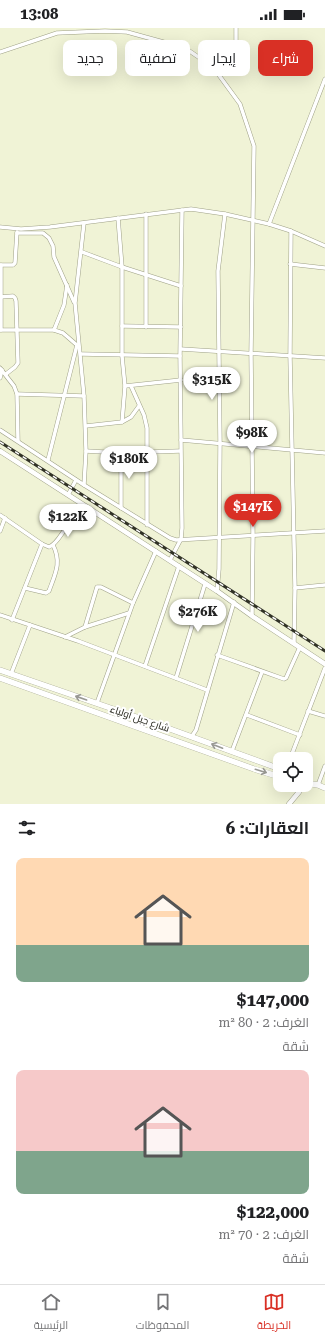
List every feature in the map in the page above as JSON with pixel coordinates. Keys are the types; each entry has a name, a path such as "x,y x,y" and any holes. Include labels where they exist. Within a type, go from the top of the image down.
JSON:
{"main road":[{"name":"شارع جبل أولياء","path":"0,670 192,736 273,767"},
{"name":"شارع جبل أولياء","path":"0,678 273,775"},
{"path":"313,784 325,788"}],"street":[{"path":"57,33 58,28"},
{"path":"236,28 236,40"},
{"path":"0,52 57,33 104,29 118,30 138,35 188,50 198,57"},
{"path":"220,76 240,104 254,146 251,353 253,536 252,616"},
{"path":"269,224 325,79"},
{"path":"170,560 181,539 180,356 182,210"},
{"path":"17,231 146,214 182,210 202,210 252,219 291,231 325,246"},
{"path":"146,214 146,327"},
{"path":"217,591 220,537 218,263 225,214"},
{"path":"118,218 122,267 122,356 125,386 122,422"},
{"path":"84,223 82,252 75,303 78,347 81,354 86,426 84,485"},
{"path":"0,227 17,231 43,233 49,238 53,246 54,257 75,303"},
{"path":"17,231 15,263 14,265 1,265 1,330 54,330 63,333 78,347"},
{"path":"291,231 290,356 294,643"},
{"path":"82,252 181,286"},
{"path":"290,264 325,268"},
{"path":"54,330 64,305 67,284"},
{"path":"0,297 13,296 16,298 18,363 6,374"},
{"path":"122,326 181,327"},
{"path":"48,460 78,347"},
{"path":"181,349 325,358"},
{"path":"81,354 180,356"},
{"path":"1,369 6,374 17,394 18,441"},
{"path":"0,378 1,369"},
{"path":"125,386 181,380"},
{"path":"131,386 144,415 147,428 147,525"},
{"path":"17,394 84,396"},
{"path":"86,426 122,422 131,417 139,406"},
{"path":"0,430 48,460 76,480 170,538 181,539 253,536 293,532 325,531"},
{"path":"181,440 325,453"},
{"path":"0,450 234,602 252,616 325,664"},
{"path":"86,452 121,453 180,451"},
{"path":"121,453 121,508"},
{"path":"68,495 76,480"},
{"path":"0,515 42,544 49,547 53,545 63,532 80,516 86,506"},
{"path":"0,531 5,518"},
{"path":"12,620 42,544"},
{"path":"25,588 43,593 49,592 58,564 57,554 53,545"},
{"path":"97,703 129,613 156,552"},
{"path":"145,666 179,566"},
{"path":"176,678 205,584"},
{"path":"294,588 325,585"},
{"path":"85,627 97,587 101,587 133,603"},
{"path":"192,736 196,730 217,655 234,602"},
{"path":"65,637 85,627 129,613"},
{"path":"0,616 65,637 207,690"},
{"path":"11,674 30,625"},
{"path":"217,655 285,679 300,647"},
{"path":"293,752 325,668"},
{"path":"232,752 262,672"},
{"path":"308,711 325,716"},
{"path":"247,715 300,734"},
{"path":"318,785 325,766"},
{"path":"289,804 299,792"}],"railway":[{"path":"0,442 325,651"}]}
